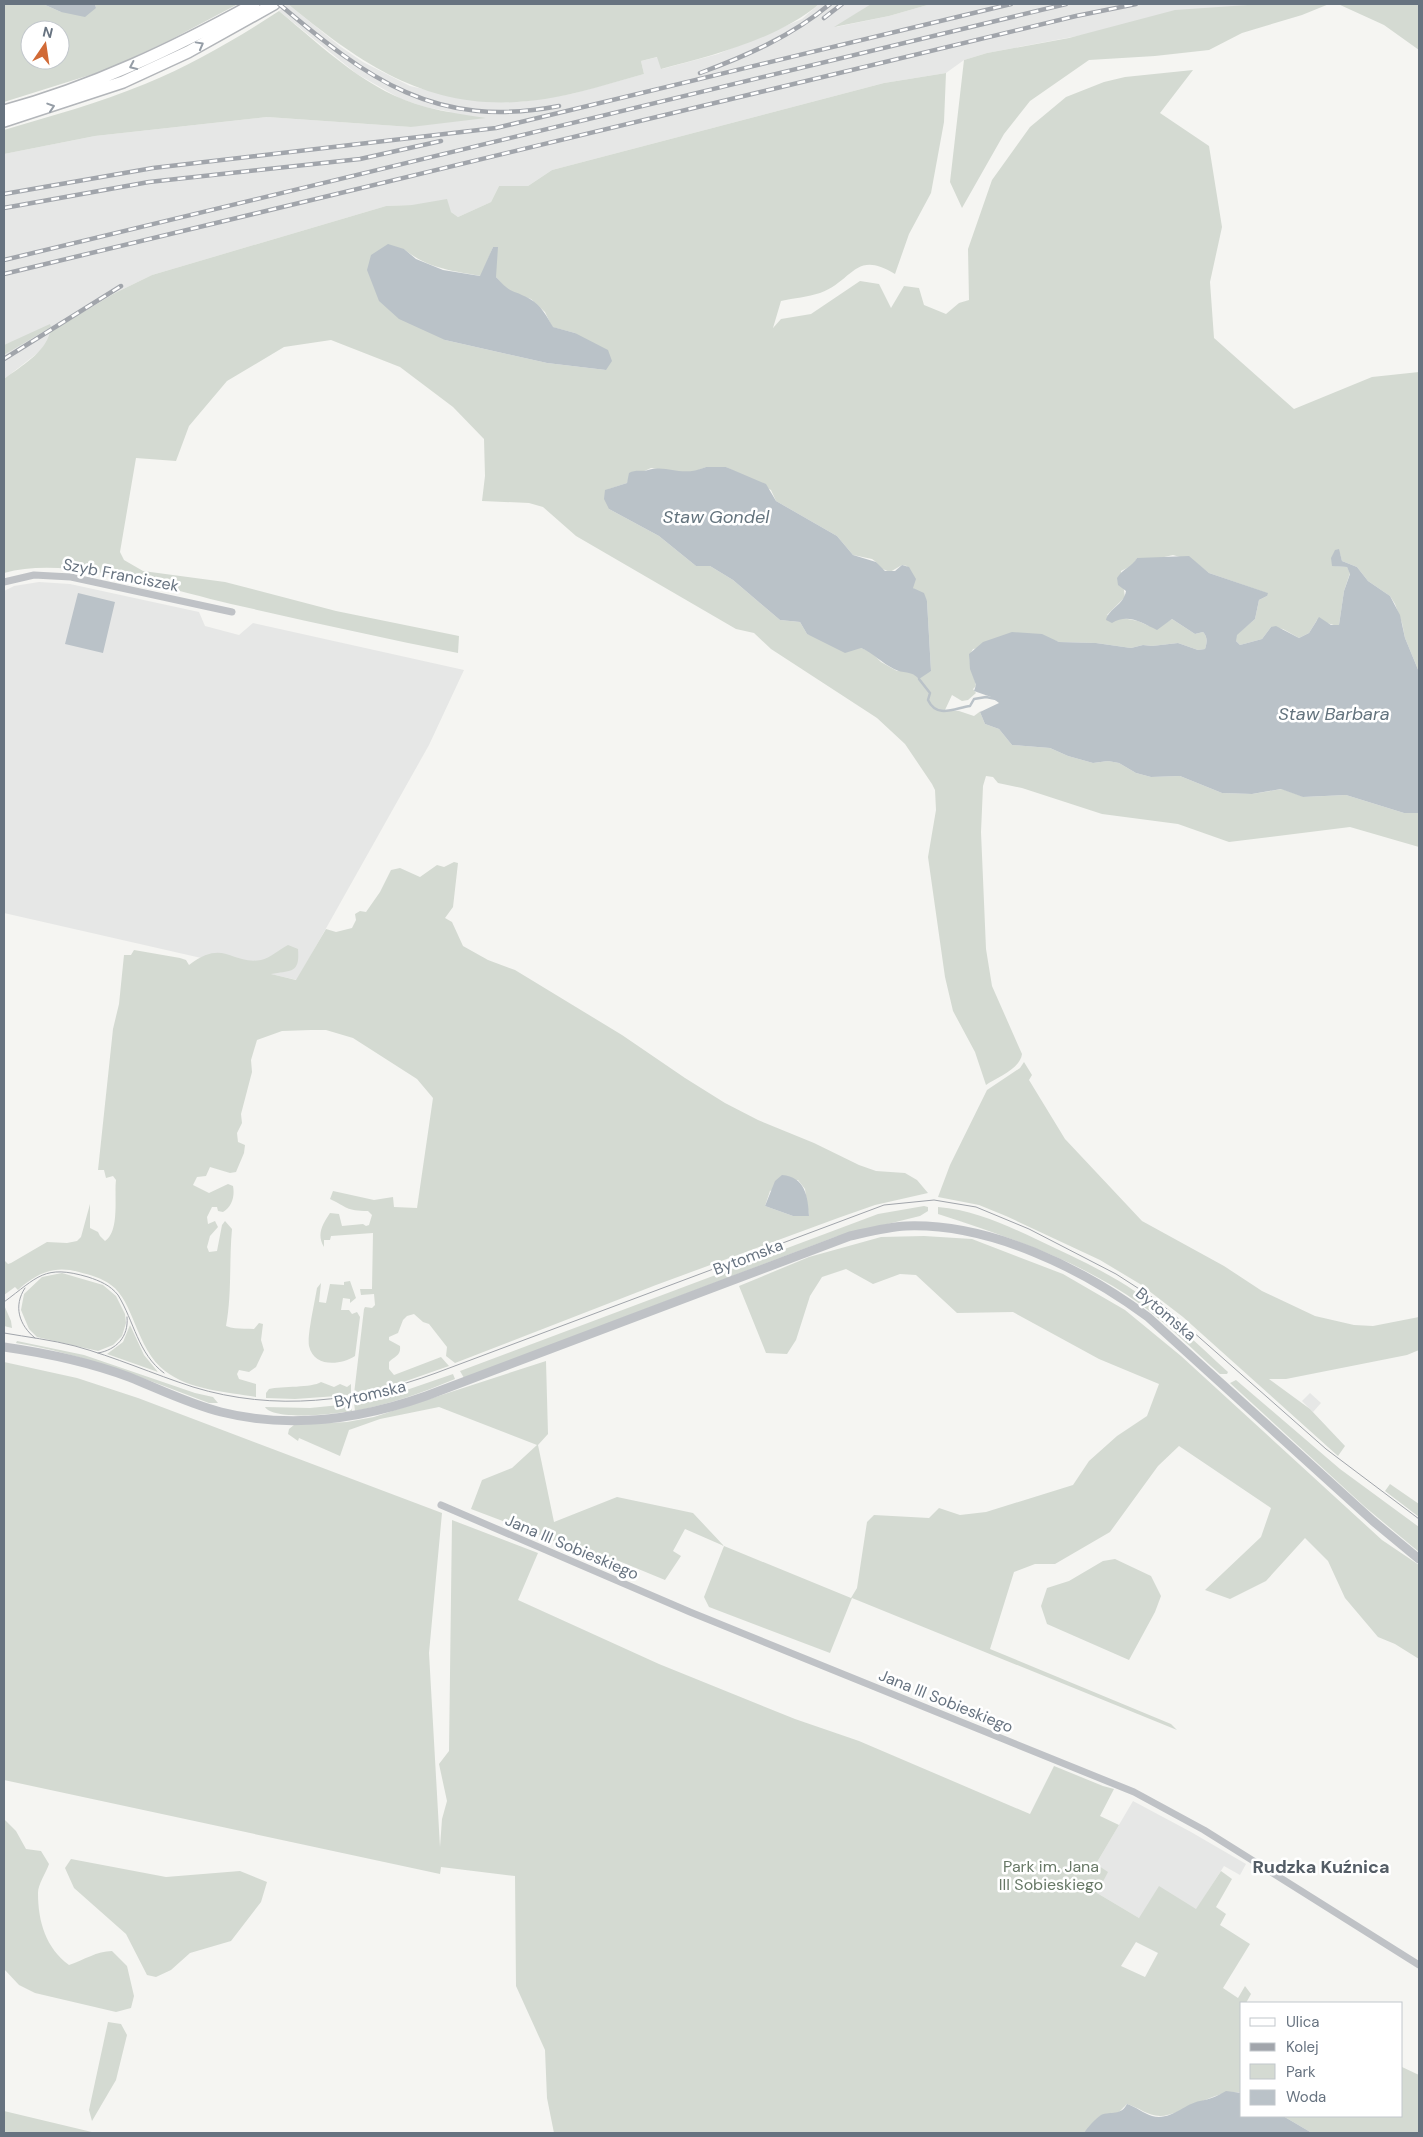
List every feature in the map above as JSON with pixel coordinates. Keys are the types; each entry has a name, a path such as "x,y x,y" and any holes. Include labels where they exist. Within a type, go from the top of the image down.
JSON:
{"main road":[{"path":"4,111 119,72 183,43 254,4"},
{"path":"4,121 123,82 188,52 274,4"}],"street":[{"name":"Szyb Franciszek","path":"4,582 34,575 71,577 232,612"},
{"name":"Bytomska","path":"4,1347 48,1354 101,1368 196,1404 230,1414 272,1420 337,1418 390,1408 426,1396 850,1236 905,1226 959,1229 995,1238 1033,1252 1124,1299 1162,1328 1373,1521 1419,1559"},
{"name":"Jana III Sobieskiego","path":"441,1505 690,1612 1134,1792 1204,1830 1419,1965"}],"shaded area":[{"path":"288,4 341,47 363,62 410,86 463,98 520,102 571,94 644,74 641,61 658,57 662,69 718,54 802,19 819,4 871,4 836,27 889,16 931,4 1262,4 1233,7 987,53 964,60 946,73 884,83 552,170 528,186 499,186 491,202 458,217 451,212 412,205 386,206 152,275 115,293 50,332 48,344 4,379 4,355 20,339 4,345 4,154 95,136 267,117 411,127 451,112 425,107 401,99 357,74 279,11"},
{"path":"39,582 70,584 199,612 205,626 239,635 253,623 464,670 429,745 297,980 4,913 4,591 14,586"},
{"path":"1310,1393 1321,1403 1313,1412 1302,1401"},
{"path":"1133,1801 1246,1864 1240,1875 1224,1866 1196,1910 1139,1918 1097,1893 1096,1864"}],"green space":[{"path":"4,4 43,4 61,12 96,8 95,4 238,4 170,40 109,69 4,102"},
{"path":"288,4 819,4 785,27 723,52 661,69 657,57 641,61 644,74 557,97 506,102 470,100 437,94 405,82 375,67 346,49"},
{"path":"871,4 931,4 889,16 834,27"},
{"path":"1262,4 1329,4 1302,15 1242,33 1209,50 1089,60 1030,101 1004,134 962,208 950,182 964,60 987,53 1069,38 1175,10"},
{"path":"1338,4 1419,4 1419,50 1384,25"},
{"path":"279,11 330,54 385,91 426,107 486,118 411,127 267,117 95,136 4,154 4,130 93,103 145,84 214,50"},
{"path":"1193,70 1160,113 1209,146 1222,227 1210,282 1214,338 1294,409 1372,377 1419,372 1419,672 1405,638 1395,604 1390,596 1368,581 1357,567 1342,561 1340,554 1334,553 1332,562 1335,566 1347,567 1350,573 1344,591 1339,625 1317,620 1309,633 1299,638 1283,629 1271,627 1262,639 1240,645 1236,641 1236,635 1255,619 1259,600 1267,596 1267,593 1209,573 1194,561 1173,555 1160,558 1137,558 1133,565 1121,571 1125,597 1107,615 1138,621 1149,626 1164,624 1172,619 1195,634 1203,632 1207,640 1205,649 1198,650 1178,643 1152,646 1143,645 1131,648 1096,643 1059,642 1047,638 973,649 970,663 976,686 973,689 976,693 968,700 962,701 952,695 945,710 959,711 974,716 982,710 980,712 985,724 999,729 1012,745 1050,748 1068,756 1093,763 1108,761 1119,763 1136,773 1151,777 1180,776 1222,793 1252,794 1282,789 1304,797 1346,795 1404,813 1419,813 1419,847 1350,827 1229,842 1178,824 1102,814 1022,788 998,783 993,777 986,776 983,786 981,832 986,949 992,986 1022,1054 1013,1068 986,1085 975,1052 953,1011 945,977 928,857 936,810 935,790 905,744 877,718 771,649 754,633 736,629 576,536 543,507 529,503 482,501 485,476 484,439 453,407 400,367 331,340 284,347 227,381 189,426 176,461 136,458 120,552 124,560 143,571 225,582 336,611 459,636 458,653 231,604 118,576 58,568 30,569 4,573 4,379 38,353 50,332 115,293 152,275 386,206 412,205 447,199 451,212 458,217 491,202 499,186 528,186 552,170 884,83 946,73 944,122 931,193 909,234 895,274 882,267 862,266 831,288 820,293 781,301 773,328 781,319 811,314 860,281 879,284 891,308 904,286 919,288 924,305 946,314 959,303 969,300 968,249 992,180 1030,127 1066,97 1104,82 1125,77","holes":["493,247 496,277 509,292 531,299 545,312 552,327 575,333 606,370 547,363 445,340 404,249 421,261 431,265 481,276","706,467 726,467 771,490 776,501 837,536 853,555 872,559 880,568 890,572 902,565 907,566 913,588 927,601 931,671 915,675 908,671 897,671 881,662 871,652 807,634 800,622 780,620 733,580 710,566 696,566 659,536 609,509 609,489 627,483 629,478 651,468 684,473 694,472"]},
{"path":"50,324 51,327 4,355 4,345"},
{"path":"454,862 458,863 453,907 445,918 452,922 463,946 488,960 515,970 622,1035 725,1103 758,1120 814,1143 859,1165 876,1171 905,1173 917,1180 928,1193 875,1205 838,1218 656,1285 455,1363 446,1356 447,1347 429,1324 423,1322 414,1314 407,1316 403,1320 398,1333 389,1337 389,1340 400,1346 399,1354 389,1362 389,1369 394,1375 441,1357 449,1366 389,1387 354,1394 364,1309 365,1307 372,1308 375,1305 374,1294 361,1295 360,1289 372,1289 373,1233 331,1236 330,1240 324,1240 324,1247 321,1229 330,1213 339,1214 342,1226 369,1225 372,1215 368,1211 351,1209 330,1199 333,1191 374,1200 393,1197 394,1207 417,1208 433,1098 417,1079 353,1038 326,1030 282,1031 257,1040 251,1060 252,1072 241,1114 242,1123 237,1133 238,1142 245,1145 244,1153 236,1172 230,1173 210,1167 206,1176 197,1177 193,1185 209,1193 228,1184 233,1186 234,1194 229,1207 223,1212 218,1211 217,1207 212,1207 207,1217 208,1224 215,1221 218,1227 210,1236 207,1247 209,1252 217,1251 222,1225 225,1221 232,1229 229,1302 226,1326 254,1329 259,1323 263,1324 261,1340 264,1350 256,1367 249,1372 239,1370 237,1374 239,1379 256,1384 256,1397 197,1386 165,1371 155,1362 148,1351 131,1313 119,1292 100,1279 70,1270 54,1270 39,1275 18,1290 15,1287 4,1295 4,1260 8,1264 11,1263 47,1242 67,1243 77,1241 81,1237 90,1204 90,1228 98,1232 105,1241 113,1230 115,1222 116,1180 113,1176 106,1178 104,1170 98,1170 113,1029 119,1004 124,955 131,955 134,950 180,958 186,960 189,965 201,957 219,953 250,961 261,960 288,945 298,949 296,967 289,971 271,974 296,980 326,929 336,932 352,928 356,920 355,914 360,911 366,912 380,892 391,870 400,868 420,877 437,865 444,867","holes":["798,1180 805,1189 809,1216 793,1216 765,1206 770,1191"]},
{"path":"1024,1062 1032,1075 1029,1080 1065,1139 1142,1221 1224,1266 1262,1291 1315,1316 1354,1325 1373,1326 1419,1317 1419,1350 1407,1355 1286,1379 1269,1379 1310,1409 1345,1446 1338,1456 1183,1317 1140,1284 1100,1260 1006,1216 979,1205 938,1197 950,1165 987,1090 1020,1068"},
{"path":"924,1206 928,1207 928,1211 920,1216 835,1237 464,1378 460,1371 878,1214"},
{"path":"938,1207 964,1211 1002,1224 1113,1277 1160,1310 1228,1372 1227,1374 1220,1374 1161,1320 1117,1288 1068,1262 1042,1251 938,1214"},
{"path":"924,1236 972,1239 1063,1274 1125,1310 1181,1356 1382,1540 1419,1565 1419,1659 1395,1644 1378,1637 1345,1598 1328,1561 1305,1538 1266,1581 1230,1599 1205,1590 1261,1537 1271,1508 1179,1446 1158,1466 1110,1532 1055,1564 1035,1564 1014,1572 990,1649 1171,1724 1177,1730 852,1598 830,1653 709,1607 704,1597 724,1546 851,1598 857,1588 867,1522 874,1515 929,1518 939,1508 960,1515 986,1512 1073,1485 1089,1461 1117,1436 1147,1416 1159,1384 1099,1359 1013,1312 957,1313 916,1275 900,1274 873,1284 846,1269 822,1277 810,1296 796,1340 787,1354 766,1353 739,1286 809,1257 881,1237"},
{"path":"62,1273 103,1285 116,1296 125,1314 126,1323 122,1336 113,1345 98,1351 37,1337 29,1329 21,1310 24,1294 42,1277"},
{"path":"350,1281 356,1298 350,1303 350,1299 343,1298 341,1310 349,1310 352,1314 357,1312 360,1317 355,1356 336,1363 322,1361 316,1358 309,1346 310,1326 317,1288 321,1283 319,1302 326,1303 330,1284 344,1285 344,1282"},
{"path":"4,1305 11,1321 12,1328 4,1326"},
{"path":"130,1325 144,1355 158,1372 107,1354 123,1342"},
{"path":"17,1341 84,1355 195,1393 213,1397 218,1403 209,1403 90,1360 16,1343"},
{"path":"546,1361 548,1434 538,1445 554,1522 617,1497 693,1513 724,1546 685,1529 673,1551 681,1556 665,1580 597,1552 593,1560 545,1537 471,1509 482,1480 512,1468 537,1445 439,1407 380,1419 349,1430 340,1456 299,1438 298,1441 288,1434 289,1429 294,1425 347,1422 374,1417"},
{"name":"Park im. Jana III Sobieskiego","path":"4,1362 77,1378 138,1398 442,1513 429,1653 440,1847 442,1819 447,1801 439,1764 449,1751 452,1520 538,1553 518,1600 659,1664 795,1719 859,1741 1030,1814 1054,1766 1114,1789 1100,1816 1119,1825 1096,1864 1108,1872 1097,1893 1139,1918 1159,1886 1196,1909 1221,1871 1232,1879 1216,1907 1226,1914 1220,1925 1250,1944 1223,1988 1238,1998 1245,1986 1251,1994 1247,2002 1240,2002 1240,2093 1233,2092 1212,2097 1180,2111 1160,2116 1151,2115 1127,2104 1118,2113 1100,2116 1084,2133 554,2133 547,2098 545,2050 516,1986 515,1876 441,1867 440,1874 4,1780","holes":["1136,1942 1158,1953 1145,1977 1121,1966"]},
{"path":"453,1374 455,1379 430,1389 355,1411 354,1403 392,1395"},
{"path":"1236,1380 1340,1469 1419,1527 1419,1552 1365,1507 1230,1383"},
{"path":"321,1382 334,1387 340,1384 347,1387 351,1384 351,1395 295,1399 266,1398 266,1393 269,1389 311,1385"},
{"path":"350,1404 352,1411 306,1415 280,1414 265,1407 310,1408"},
{"path":"1390,1484 1419,1504 1419,1517 1385,1491"},
{"path":"1115,1559 1151,1576 1161,1596 1155,1612 1129,1660 1047,1624 1041,1606 1047,1588 1069,1581 1103,1561"},
{"path":"4,1819 16,1831 26,1849 41,1851 49,1864 39,1886 38,1904 45,1934 54,1951 69,1965 96,1954 112,1951 127,1966 134,1996 131,2008 116,2012 35,1993 19,1985 4,1969"},
{"path":"71,1859 166,1877 240,1871 267,1882 261,1902 231,1941 190,1953 171,1970 156,1977 147,1975 126,1934 74,1888 65,1868"},
{"path":"108,2022 121,2024 127,2035 116,2080 92,2121 89,2110"},
{"path":"1403,2067 1419,2075 1419,2133 1312,2133 1285,2117 1403,2117"},
{"path":"4,2111 96,2133 4,2133"}],"water":[{"path":"43,4 95,4 96,8 85,17 61,12"},
{"path":"388,244 404,249 416,259 443,270 480,276 493,247 498,247 496,277 501,283 537,304 553,327 575,333 608,350 612,361 606,370 547,363 445,340 399,319 379,301 367,270 371,255"},
{"name":"Staw Gondel","path":"706,467 726,467 766,484 776,501 837,536 853,555 876,562 885,571 895,571 902,565 909,567 916,579 913,588 924,593 927,601 931,671 919,679 913,674 894,669 861,648 845,653 807,634 800,622 780,620 733,580 710,566 696,566 659,536 609,509 604,499 605,490 627,483 629,473 632,472 655,469 689,471"},
{"name":"Staw Barbara","path":"1339,549 1342,561 1357,567 1368,581 1390,596 1400,615 1405,638 1419,672 1419,813 1404,813 1346,795 1303,797 1281,789 1252,794 1222,793 1180,776 1151,777 1136,773 1119,763 1108,761 1093,763 1068,756 1050,748 1012,745 999,729 985,724 980,712 999,703 991,697 974,691 976,685 970,669 969,654 983,642 1012,632 1042,634 1059,642 1096,643 1131,648 1143,645 1152,646 1178,643 1198,650 1205,649 1207,640 1203,632 1195,634 1172,619 1157,630 1135,620 1124,619 1112,623 1106,620 1110,612 1125,596 1126,591 1118,585 1117,578 1137,558 1189,556 1209,573 1268,593 1267,596 1259,600 1255,619 1237,635 1236,641 1240,645 1262,639 1271,627 1276,626 1299,638 1309,633 1319,617 1331,625 1339,625 1344,591 1350,574 1347,567 1332,566 1331,558 1335,550"},
{"path":"78,593 115,602 103,653 65,644"},
{"path":"782,1175 796,1179 804,1189 808,1201 809,1216 793,1216 765,1206 775,1181"},
{"path":"1226,2091 1240,2093 1240,2117 1285,2117 1312,2133 1084,2133 1101,2115 1119,2112 1127,2104 1152,2116 1159,2117 1171,2114 1194,2103 1213,2098"}],"waterway":[{"path":"919,679 930,693 928,700 932,706 941,711 970,706 974,699 986,697 996,699"}],"tram line":[{"path":"4,1333 75,1346 193,1387 224,1395 285,1401 346,1397 376,1391 436,1373 884,1205 934,1200 976,1207 1029,1229 1116,1274 1158,1301 1326,1449 1419,1519"},
{"path":"4,1302 42,1275 51,1273 73,1273 101,1282 118,1295 142,1347 155,1365 164,1373"},
{"path":"25,1288 19,1302 20,1315 25,1327 35,1338"},
{"path":"98,1353 116,1346 126,1331 127,1317"}],"railway":[{"path":"279,4 343,55 374,76 406,92 439,104 475,111 515,112 559,106"},
{"path":"700,73 768,44 800,26 830,4"},
{"path":"824,18 842,4"},
{"path":"4,194 153,168 496,128 1011,4"},
{"path":"4,260 1066,4"},
{"path":"4,274 1076,16 1136,4"},
{"path":"4,208 149,182 360,159 441,141"},
{"path":"4,359 121,286"}],"district":[{"name":"Rudzka Kuźnica","path":"1321,1867"}]}
